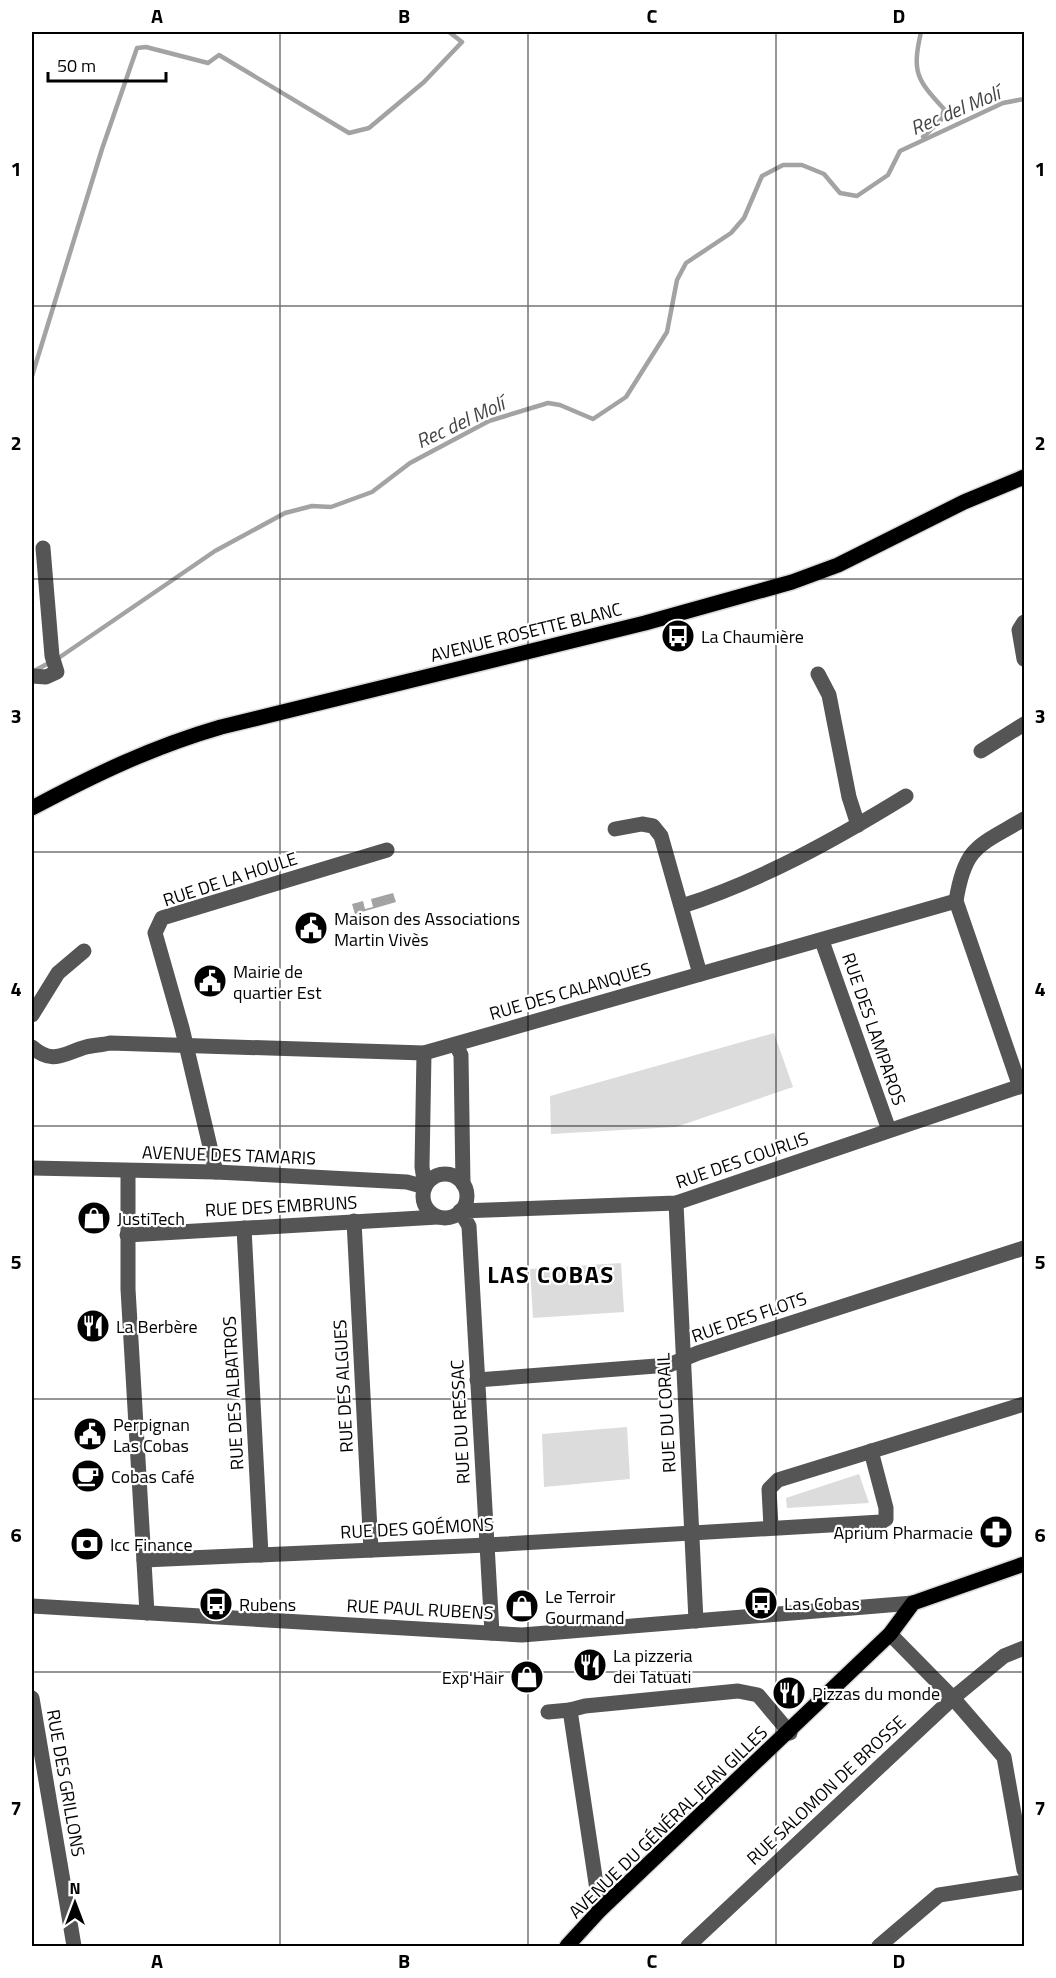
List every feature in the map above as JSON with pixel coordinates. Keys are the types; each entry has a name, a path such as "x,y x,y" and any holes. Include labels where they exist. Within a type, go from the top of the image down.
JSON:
{"main road":[{"name":"AVENUE ROSETTE BLANC","path":"32,808 105,769 167,743 220,727 645,623 792,582 838,565 964,501 1024,477"},
{"path":"913,1603 1024,1564"},
{"name":"AVENUE DU GÉNÉRAL JEAN GILLES","path":"567,1947 600,1910 789,1733 890,1634 913,1603"}],"street":[{"path":"32,676 46,677 57,672 53,660 43,548"},
{"path":"1024,622 1019,630 1024,659"},
{"path":"818,674 829,695 849,797 858,825"},
{"path":"981,751 1018,727"},
{"path":"682,906 723,893 858,825 906,796"},
{"path":"1022,1086 956,901 960,877 967,857 982,844 1024,819"},
{"path":"615,829 642,824 653,826 661,836 700,974"},
{"name":"RUE DE LA HOULE","path":"216,1172 186,1046 155,933 162,918 387,850"},
{"name":"RUE DES CALANQUES","path":"32,1047 42,1055 57,1058 87,1047 110,1043 424,1053 956,901"},
{"name":"RUE DES LAMPAROS","path":"822,941 889,1130"},
{"path":"32,1015 58,973 84,951"},
{"path":"424,1053 422,1167 425,1187 423,1194 426,1208 438,1217 450,1217 460,1212 467,1199 464,1184 461,1054 456,1045"},
{"name":"RUE DES COURLIS","path":"460,1212 676,1203 1022,1086"},
{"name":"AVENUE DES TAMARIS","path":"32,1168 216,1172 407,1182 425,1187"},
{"path":"128,1171 128,1289 147,1612"},
{"path":"425,1187 434,1177 447,1174 464,1184"},
{"name":"RUE DU CORAIL","path":"676,1203 696,1621"},
{"name":"RUE DU RESSAC","path":"460,1212 469,1226 492,1633"},
{"name":"RUE DES EMBRUNS","path":"127,1235 438,1217"},
{"name":"RUE DES ALGUES","path":"354,1221 370,1550"},
{"name":"RUE DES ALBATROS","path":"244,1228 261,1555"},
{"name":"RUE DES FLOTS","path":"477,1380 669,1365 698,1353 1024,1248"},
{"path":"771,1527 769,1489 777,1480 1024,1404"},
{"name":"RUE DES GOÉMONS","path":"144,1560 487,1545 880,1522 886,1519 886,1508 871,1451"},
{"name":"RUE PAUL RUBENS","path":"32,1606 522,1635 913,1603"},
{"path":"890,1634 953,1698 1004,1757 1024,1870"},
{"name":"RUE SALOMON DE BROSSE","path":"688,1947 953,1698 1004,1656 1024,1648"},
{"path":"548,1712 738,1690 758,1695 789,1733"},
{"name":"RUE DES GRILLONS","path":"32,1698 75,1947"},
{"path":"570,1710 600,1910"},
{"path":"879,1947 926,1903 939,1895 1024,1882"}],"shaded area":[{"path":"393,893 396,902 355,914 352,904 363,901 365,909 373,907 371,899"},
{"path":"774,1033 793,1087 676,1127 551,1134 550,1096"},
{"path":"621,1263 624,1312 533,1318 530,1269"},
{"path":"627,1427 630,1479 544,1487 542,1434"},
{"path":"859,1474 869,1503 787,1508 786,1498"}],"waterway":[{"path":"32,376 102,149 137,48 146,47 208,63 219,55 349,133 369,128 424,82 462,42 449,32"},
{"path":"921,32 917,57 919,74 927,90 944,109 941,120 923,137"},
{"name":"Rec del Molí","path":"34,671 60,657 215,551 285,513 312,506 331,507 372,492 410,463 489,421 548,403 560,405 593,419 626,397 667,332 677,280 686,263 731,233 744,218 762,176 783,165 802,165 824,174 840,193 857,196 888,175 900,151 1003,103 1024,99"}],"place":[{"name":"La Chaumière","path":"678,636"},
{"name":"Maison des Associations Martin Vivès","path":"311,928"},
{"name":"Mairie de quartier Est","path":"210,981"},
{"name":"JustiTech","path":"94,1218"},
{"name":"La Berbère","path":"93,1326"},
{"name":"Perpignan Las Cobas","path":"90,1434"},
{"name":"Cobas Café","path":"88,1476"},
{"name":"Aprium Pharmacie","path":"996,1532"},
{"name":"Icc Finance","path":"87,1544"},
{"name":"Las Cobas","path":"761,1603"},
{"name":"Rubens","path":"216,1604"},
{"name":"Le Terroir Gourmand","path":"522,1606"},
{"name":"La pizzeria dei Tatuati","path":"590,1665"},
{"name":"Exp'Hair","path":"527,1677"},
{"name":"Pizzas du monde","path":"789,1693"}],"district":[{"name":"LAS COBAS","path":"551,1274"}]}
